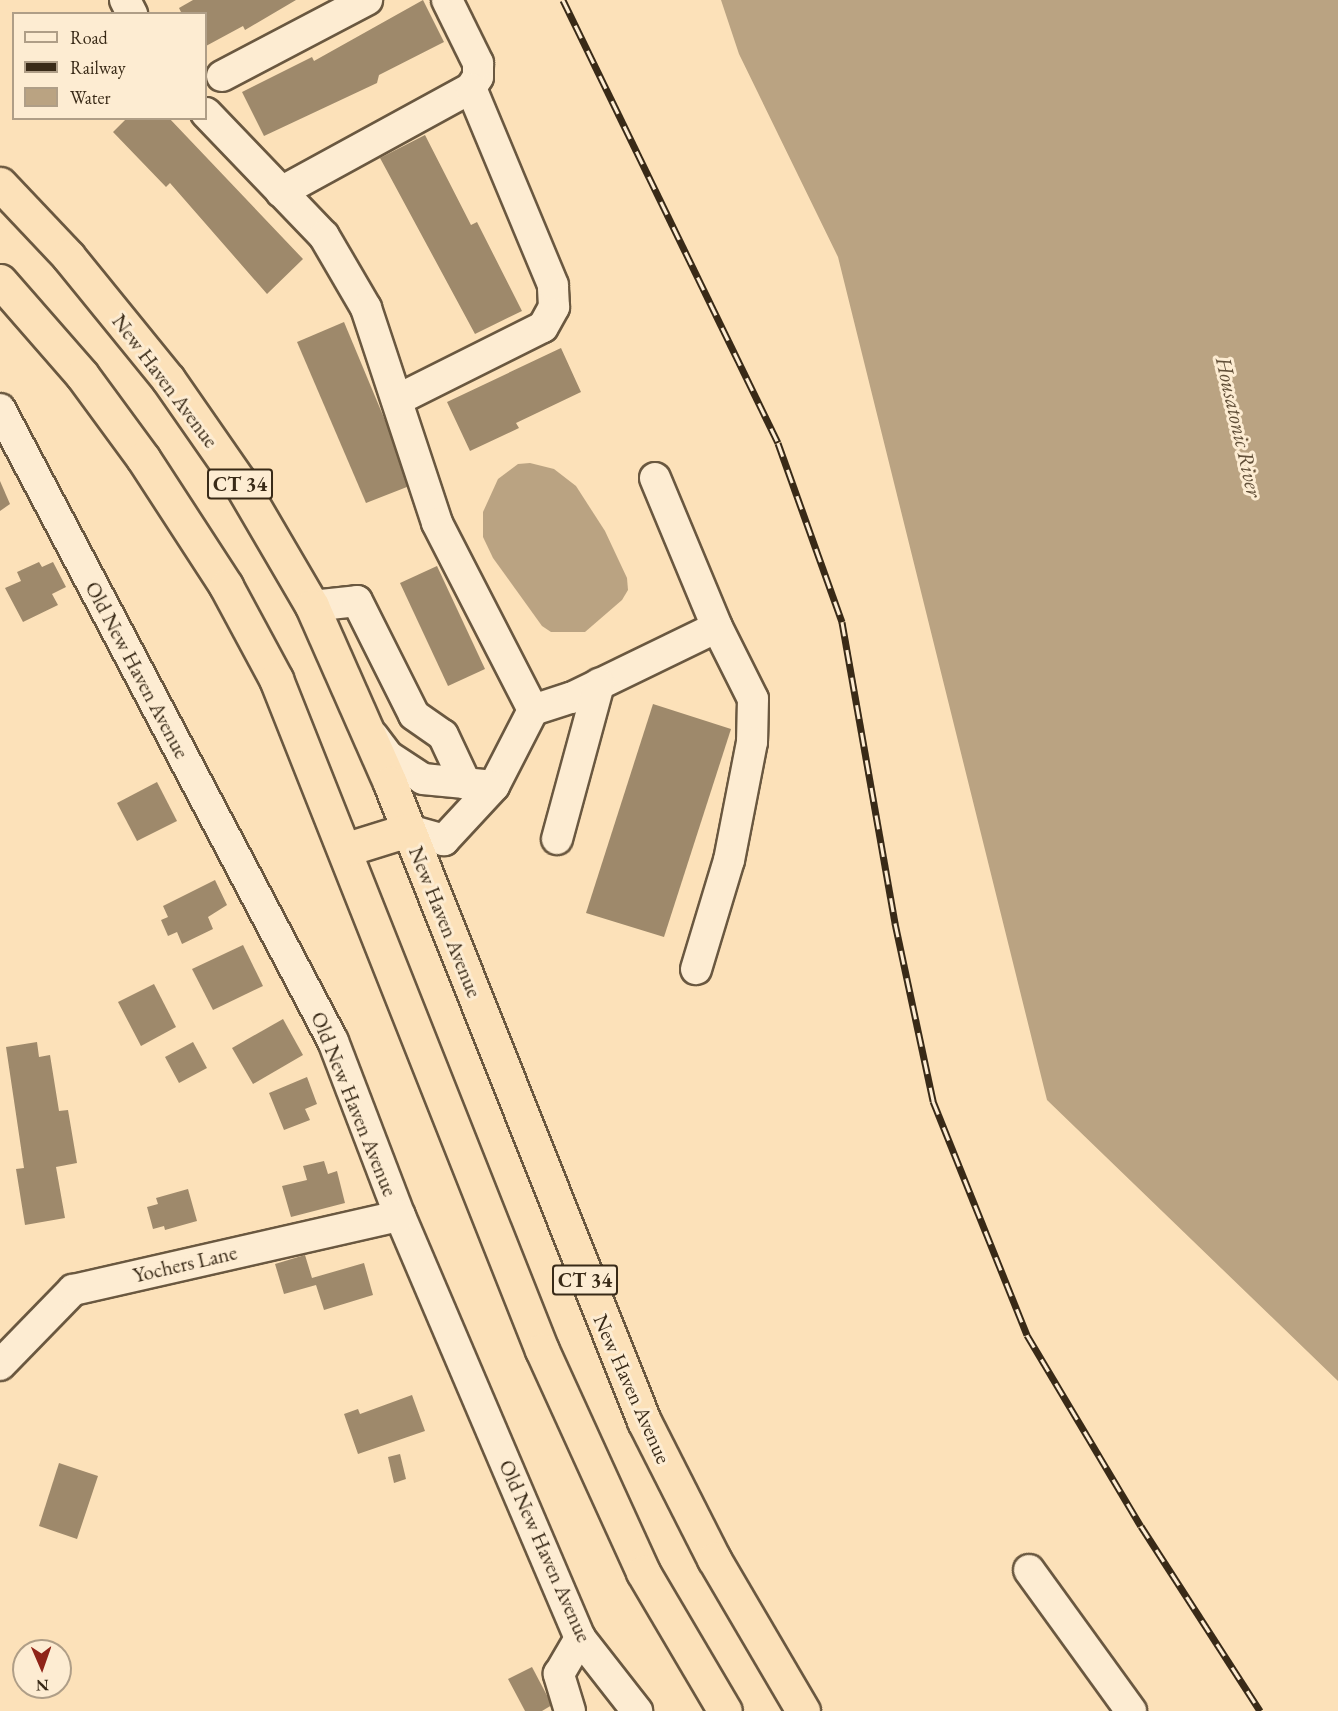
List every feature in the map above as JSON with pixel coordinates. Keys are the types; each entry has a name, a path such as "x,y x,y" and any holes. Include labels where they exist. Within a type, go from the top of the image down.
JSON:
{"highway":[{"name":"New Haven Avenue","path":"0,184 68,256 168,379 239,481 312,606 365,724 644,1421 714,1559 803,1711"},
{"name":"CT 34","path":"0,281 82,375 130,440 226,586 276,679 347,849 496,1236 575,1426 644,1572 724,1711"},
{"path":"347,849 408,830"}],"street":[{"path":"222,76 367,0"},
{"path":"281,192 471,88 478,77 478,63 447,0"},
{"path":"398,400 543,327 554,307 553,285 471,88"},
{"path":"207,114 324,236 366,308 437,523 534,710"},
{"name":"Old New Haven Avenue","path":"0,409 333,1041 400,1216 580,1638 638,1711"},
{"path":"655,478 717,627 753,699 752,742 729,860 696,969"},
{"path":"312,606 357,601 414,715 443,735 480,785"},
{"path":"408,830 444,840 534,710 599,684 717,627"},
{"path":"557,839 599,684"},
{"path":"365,724 388,756 408,772 441,783 480,785"},
{"name":"Yochers Lane","path":"0,1365 74,1290 400,1216"},
{"path":"1029,1570 1131,1711"},
{"path":"570,1711 559,1674 580,1638"}],"water":[{"name":"Housatonic River","path":"721,0 1338,0 1338,1381 1047,1100 838,257 739,54"},
{"path":"530,463 554,469 576,486 605,531 627,578 628,590 622,600 585,632 551,632 542,626 493,558 483,537 483,512 498,479 518,464"}],"building":[{"path":"193,0 296,0 245,30 243,26 207,45 207,12 181,12 179,8"},
{"path":"423,0 444,42 379,75 377,83 264,136 242,92 312,57 314,61"},
{"path":"125,120 171,120 303,259 267,294 170,183 166,187 113,132"},
{"path":"425,135 471,225 477,222 522,311 475,334 380,158"},
{"path":"344,322 412,485 366,503 297,342"},
{"path":"561,348 581,392 516,423 519,428 470,451 447,402"},
{"path":"0,481 10,504 0,511"},
{"path":"39,562 42,567 53,562 66,587 52,594 58,605 23,622 5,588 21,581 17,572"},
{"path":"437,566 485,669 448,686 400,583"},
{"path":"653,704 731,729 664,937 586,913"},
{"path":"157,782 177,821 137,841 117,803"},
{"path":"215,880 227,905 208,917 213,929 182,944 177,932 168,936 161,920 168,917 163,906"},
{"path":"243,945 263,986 213,1010 192,969"},
{"path":"154,984 176,1027 141,1046 118,1002"},
{"path":"283,1019 303,1055 253,1084 232,1048"},
{"path":"37,1042 39,1057 50,1055 59,1111 68,1110 77,1163 56,1167 65,1218 25,1225 16,1169 24,1168 6,1047"},
{"path":"193,1042 207,1068 179,1083 165,1057"},
{"path":"307,1077 317,1104 305,1109 310,1120 284,1130 269,1093"},
{"path":"324,1161 328,1174 337,1171 345,1203 291,1217 282,1186 307,1180 303,1166"},
{"path":"188,1189 197,1221 165,1230 164,1226 153,1229 147,1207 158,1204 156,1198"},
{"path":"305,1255 312,1278 364,1263 373,1295 324,1310 316,1285 284,1294 275,1264"},
{"path":"412,1395 425,1431 358,1454 344,1414 358,1409 360,1414"},
{"path":"400,1454 406,1479 394,1483 388,1457"},
{"path":"59,1463 98,1476 77,1539 39,1526"},
{"path":"532,1667 552,1705 542,1711 525,1711 508,1679"}],"railway":[{"path":"563,0 778,443 842,622 895,923 933,1101 1027,1335 1141,1526 1260,1711"}]}
